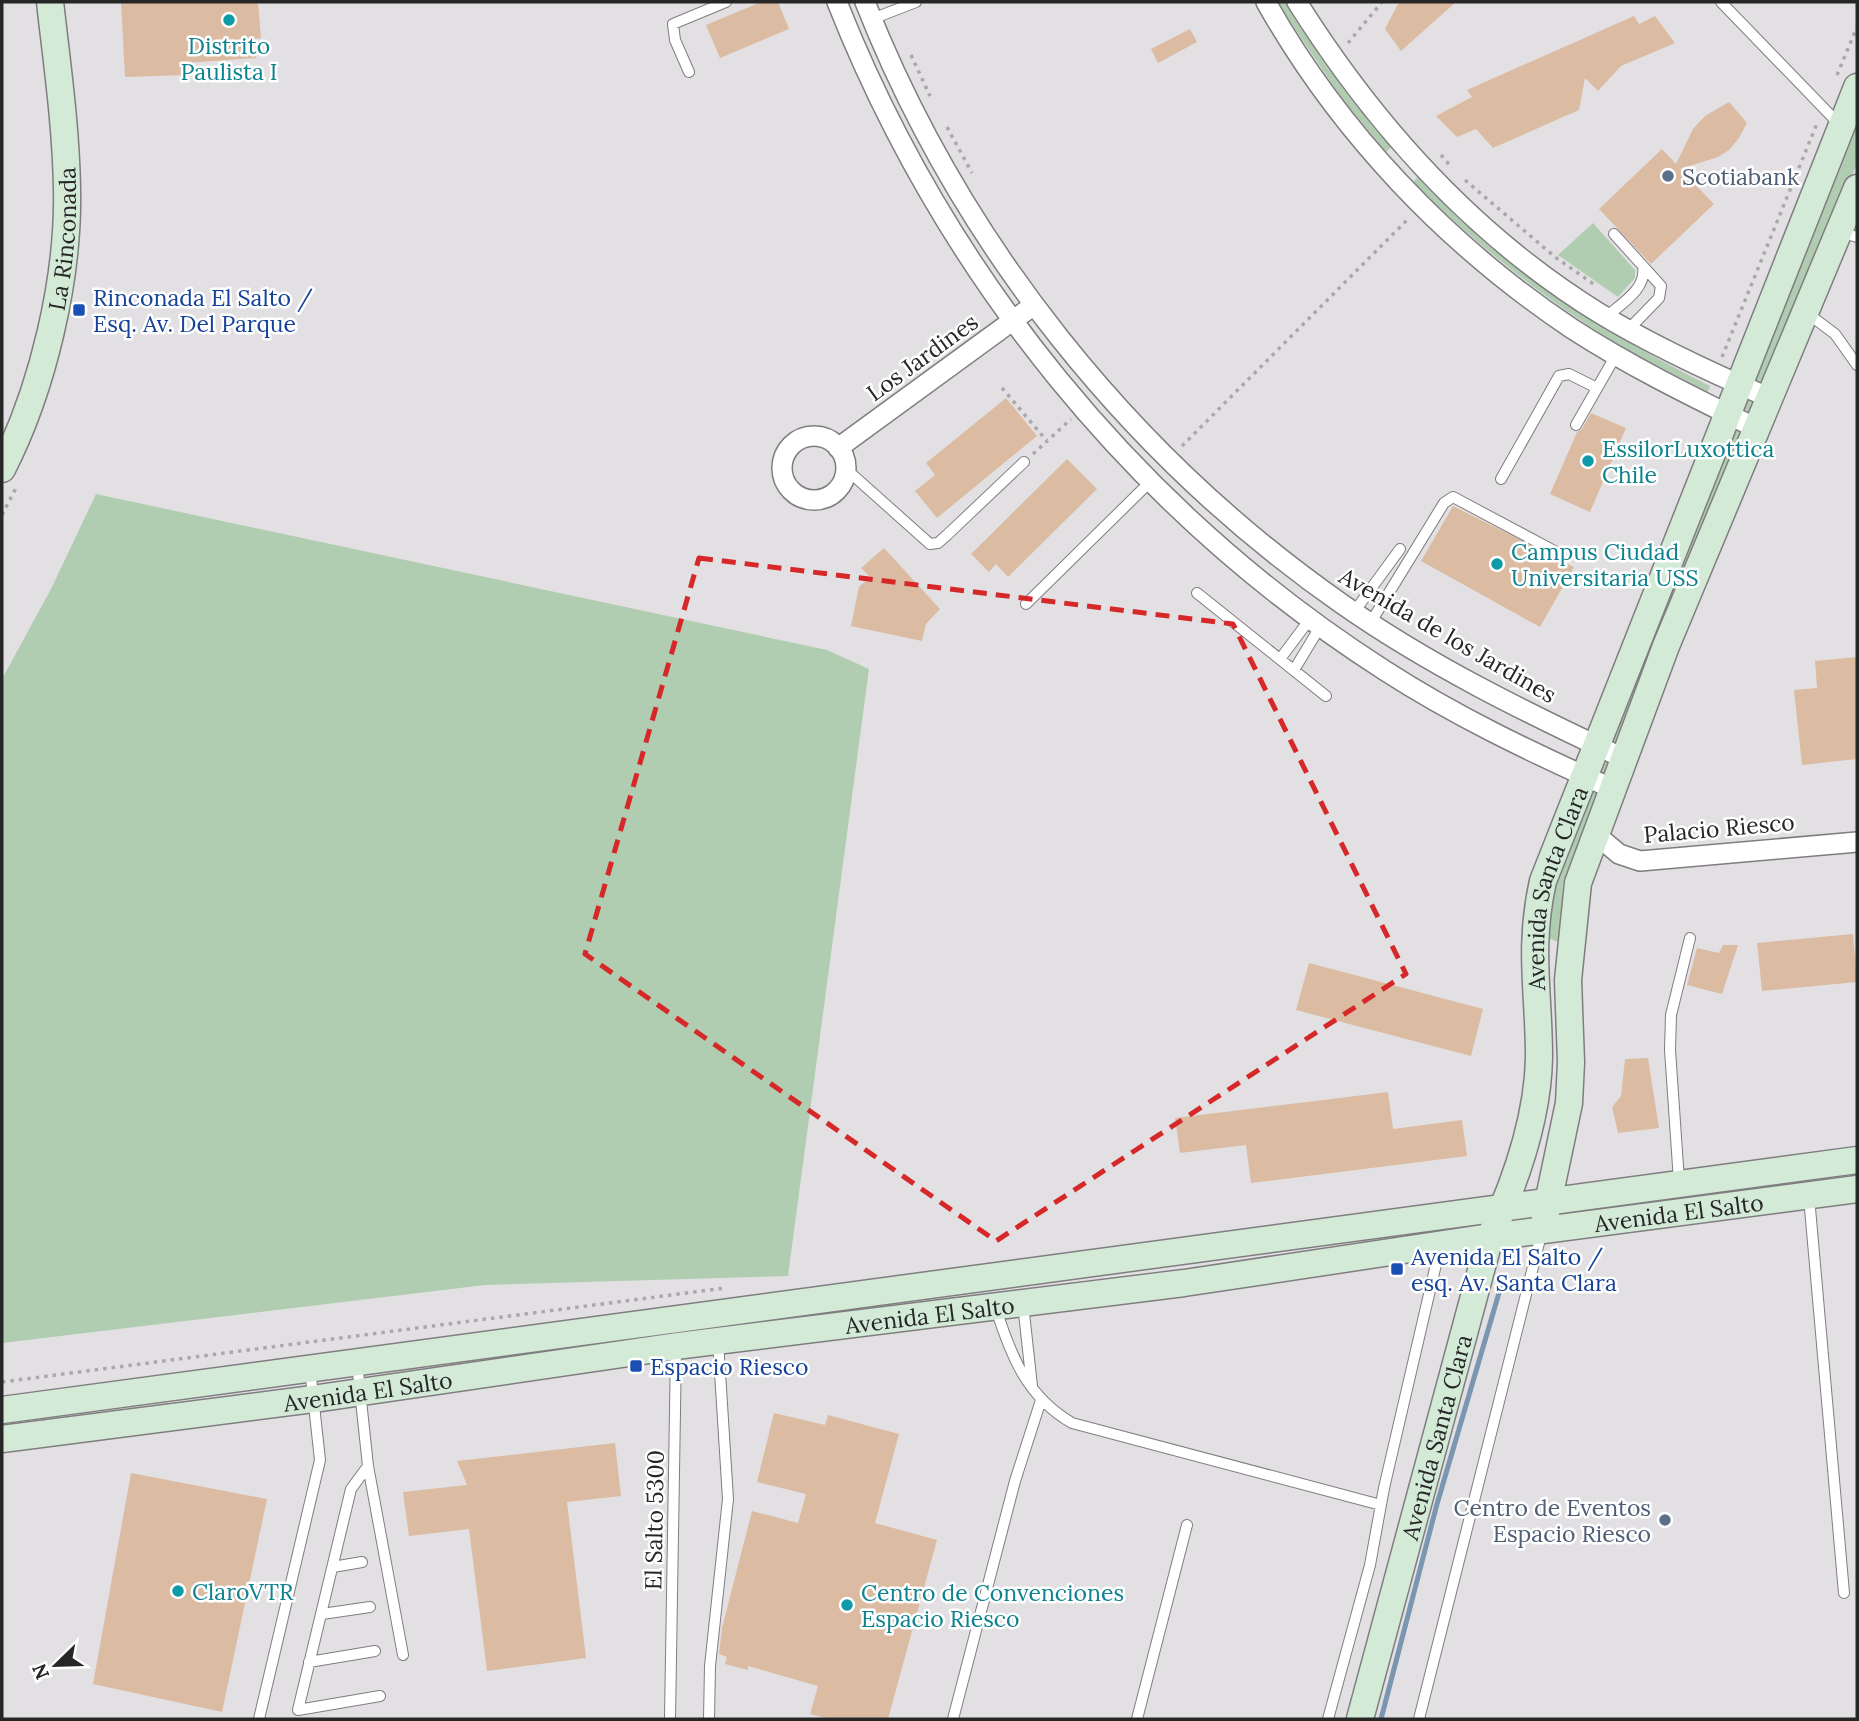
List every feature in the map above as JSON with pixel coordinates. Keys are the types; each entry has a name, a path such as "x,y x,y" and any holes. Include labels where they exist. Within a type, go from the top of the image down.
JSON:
{"main road":[{"name":"La Rinconada","path":"2,469 43,360 65,234 67,189 62,106 50,2"},
{"name":"Avenida Santa Clara","path":"1360,1719 1490,1237 1504,1206 1528,1131 1538,1076 1533,968 1538,901 1551,855 1729,415 1832,117 1857,86"},
{"name":"Avenida Santa Clara","path":"1542,1230 1571,1081 1568,987 1572,922 1578,883 1594,833 1665,646 1806,312 1848,234 1857,188"},
{"name":"Avenida El Salto","path":"2,1439 362,1392 677,1334 715,1316 1504,1206 1857,1160"},
{"name":"Avenida El Salto","path":"2,1410 357,1363 677,1334 718,1342 1184,1283 1490,1237 1857,1189"}],"street":[{"path":"837,2 869,78 905,152 945,221 1012,321 1082,408 1151,481 1241,564 1315,623 1434,700 1611,788"},
{"path":"1266,2 1320,86 1382,164 1403,187 1507,281 1573,329 1616,355 1758,429"},
{"path":"1297,2 1345,75 1402,145 1422,168 1513,251 1628,330 1770,398"},
{"name":"Avenida de los Jardines","path":"869,11 905,95 944,166 1000,257 1034,305 1105,392 1174,465 1237,523 1356,613 1454,672 1623,758"},
{"path":"1382,164 1402,145"},
{"path":"1403,187 1422,168"},
{"name":"Los Jardines","path":"838,448 1034,305"},
{"path":"822,437 838,448 846,468 838,489 819,500 798,496 784,480 783,460 787,451 802,439 822,437"},
{"path":"1315,623 1320,588"},
{"path":"1315,623 1327,615 1356,613"},
{"name":"Palacio Riesco","path":"1594,833 1619,854 1640,860 1857,842"}],"lane":[{"path":"689,72 675,40 673,23 726,2"},
{"path":"869,11 916,2"},
{"path":"1721,2 1832,117"},
{"path":"1614,234 1658,279 1661,293 1628,330"},
{"path":"1606,317 1643,282 1643,265"},
{"path":"1806,312 1835,334 1857,365"},
{"path":"1576,425 1616,355"},
{"path":"1501,479 1559,376 1569,374 1597,388"},
{"path":"846,468 930,544 938,543 947,536 1024,462"},
{"path":"1026,604 1151,481"},
{"path":"1356,613 1444,503 1453,497 1560,554"},
{"path":"1356,613 1400,549"},
{"path":"1197,593 1325,696"},
{"path":"1280,659 1315,623"},
{"path":"1294,670 1315,623"},
{"path":"1680,1185 1670,1050 1671,1015 1690,938"},
{"path":"1809,1196 1844,1593"},
{"path":"1419,1719 1542,1230"},
{"path":"1328,1719 1370,1565 1440,1245"},
{"path":"1023,1302 1032,1390"},
{"path":"995,1306 1016,1367 1041,1400 1072,1423 1381,1505"},
{"path":"709,1719 710,1666 728,1499 715,1316"},
{"name":"El Salto 5300","path":"670,1719 677,1334"},
{"path":"357,1363 368,1466 403,1655"},
{"path":"259,1719 320,1460 310,1369"},
{"path":"953,1719 1015,1481 1041,1400"},
{"path":"368,1466 351,1489 298,1710 380,1696"},
{"path":"1137,1719 1187,1525"},
{"path":"333,1567 362,1562"},
{"path":"322,1614 370,1607"},
{"path":"309,1662 375,1651"}],"path":[{"path":"1349,43 1382,2"},
{"path":"1712,351 1723,356 1832,117 1857,27"},
{"path":"1342,33 1356,52"},
{"path":"908,48 931,97"},
{"path":"943,119 972,174"},
{"path":"1437,151 1453,169"},
{"path":"1462,177 1555,257 1622,303"},
{"path":"1180,447 1407,220"},
{"path":"1002,388 1047,441"},
{"path":"1024,462 1082,408"},
{"path":"1172,438 1190,456"}],"highlighted area":[{"path":"699,558 1233,624 1406,974 996,1241 585,954"}],"green space":[{"path":"1277,2 1286,2 1347,92 1391,147 1386,152 1342,99"},
{"path":"1857,116 1857,163 1563,883 1559,942 1544,937 1549,900"},
{"path":"1418,177 1476,233 1521,271 1599,325 1710,386 1707,394 1626,349 1551,300 1481,245 1447,214 1413,182"},
{"path":"1593,223 1635,270 1635,278 1618,297 1558,255"},
{"path":"96,494 827,650 869,669 788,1276 485,1285 2,1343 2,679 51,589"}],"building":[{"path":"121,2 258,2 261,38 255,39 256,58 186,63 187,75 125,77"},
{"path":"761,2 778,2 789,29 720,58 706,25"},
{"path":"1399,2 1456,2 1401,51 1385,29"},
{"path":"1634,16 1639,24 1655,16 1675,43 1621,66 1598,91 1585,78 1579,110 1493,148 1476,129 1457,137 1436,116 1472,97 1467,90"},
{"path":"1190,29 1197,42 1158,63 1151,49"},
{"path":"1729,102 1747,123 1739,138 1729,150 1718,157 1680,169 1714,204 1651,264 1599,209 1662,149 1676,164 1693,129 1705,116"},
{"path":"1006,398 1037,436 937,518 915,491 935,475 926,463"},
{"name":"EssilorLuxottica Chile","path":"1591,413 1626,428 1590,512 1550,494 1577,432 1582,429"},
{"path":"1067,459 1097,489 1008,577 996,564 989,572 971,554"},
{"name":"Campus Ciudad Universitaria USS","path":"1453,506 1574,567 1540,627 1421,561"},
{"path":"884,548 940,609 926,624 922,641 851,626 859,587 870,577 861,568"},
{"path":"1857,657 1857,759 1802,765 1794,690 1817,688 1815,661"},
{"path":"1853,934 1857,982 1762,991 1757,943"},
{"path":"1723,945 1738,945 1722,994 1687,985 1697,948 1719,953"},
{"path":"1309,963 1483,1009 1471,1056 1296,1010"},
{"path":"1648,1058 1659,1128 1618,1133 1612,1107 1621,1096 1625,1059"},
{"path":"1388,1092 1393,1129 1462,1120 1467,1156 1251,1183 1246,1145 1180,1153 1175,1118"},
{"name":"Centro de Convenciones Espacio Riesco","path":"774,1413 825,1425 828,1415 899,1434 875,1523 937,1540 888,1719 829,1719 810,1714 818,1686 748,1666 748,1670 725,1664 727,1657 719,1654 722,1628 752,1511 798,1523 806,1494 757,1482"},
{"path":"615,1443 621,1496 567,1502 586,1658 487,1671 469,1529 409,1536 403,1492 467,1485 457,1461"},
{"name":"ClaroVTR","path":"131,1473 267,1499 222,1712 93,1684"}],"waterway":[{"path":"1381,1719 1437,1504 1501,1286"}],"place":[{"name":"Distrito Paulista I","path":"229,20"},
{"name":"Scotiabank","path":"1668,176"},
{"name":"Rinconada El Salto / Esq. Av. Del Parque","path":"79,310"},
{"name":"EssilorLuxottica Chile","path":"1588,461"},
{"name":"Campus Ciudad Universitaria USS","path":"1497,564"},
{"name":"Avenida El Salto / esq. Av. Santa Clara","path":"1397,1269"},
{"name":"Espacio Riesco","path":"636,1366"},
{"name":"Centro de Eventos Espacio Riesco","path":"1665,1520"},
{"name":"ClaroVTR","path":"178,1591"},
{"name":"Centro de Convenciones Espacio Riesco","path":"847,1605"}]}
